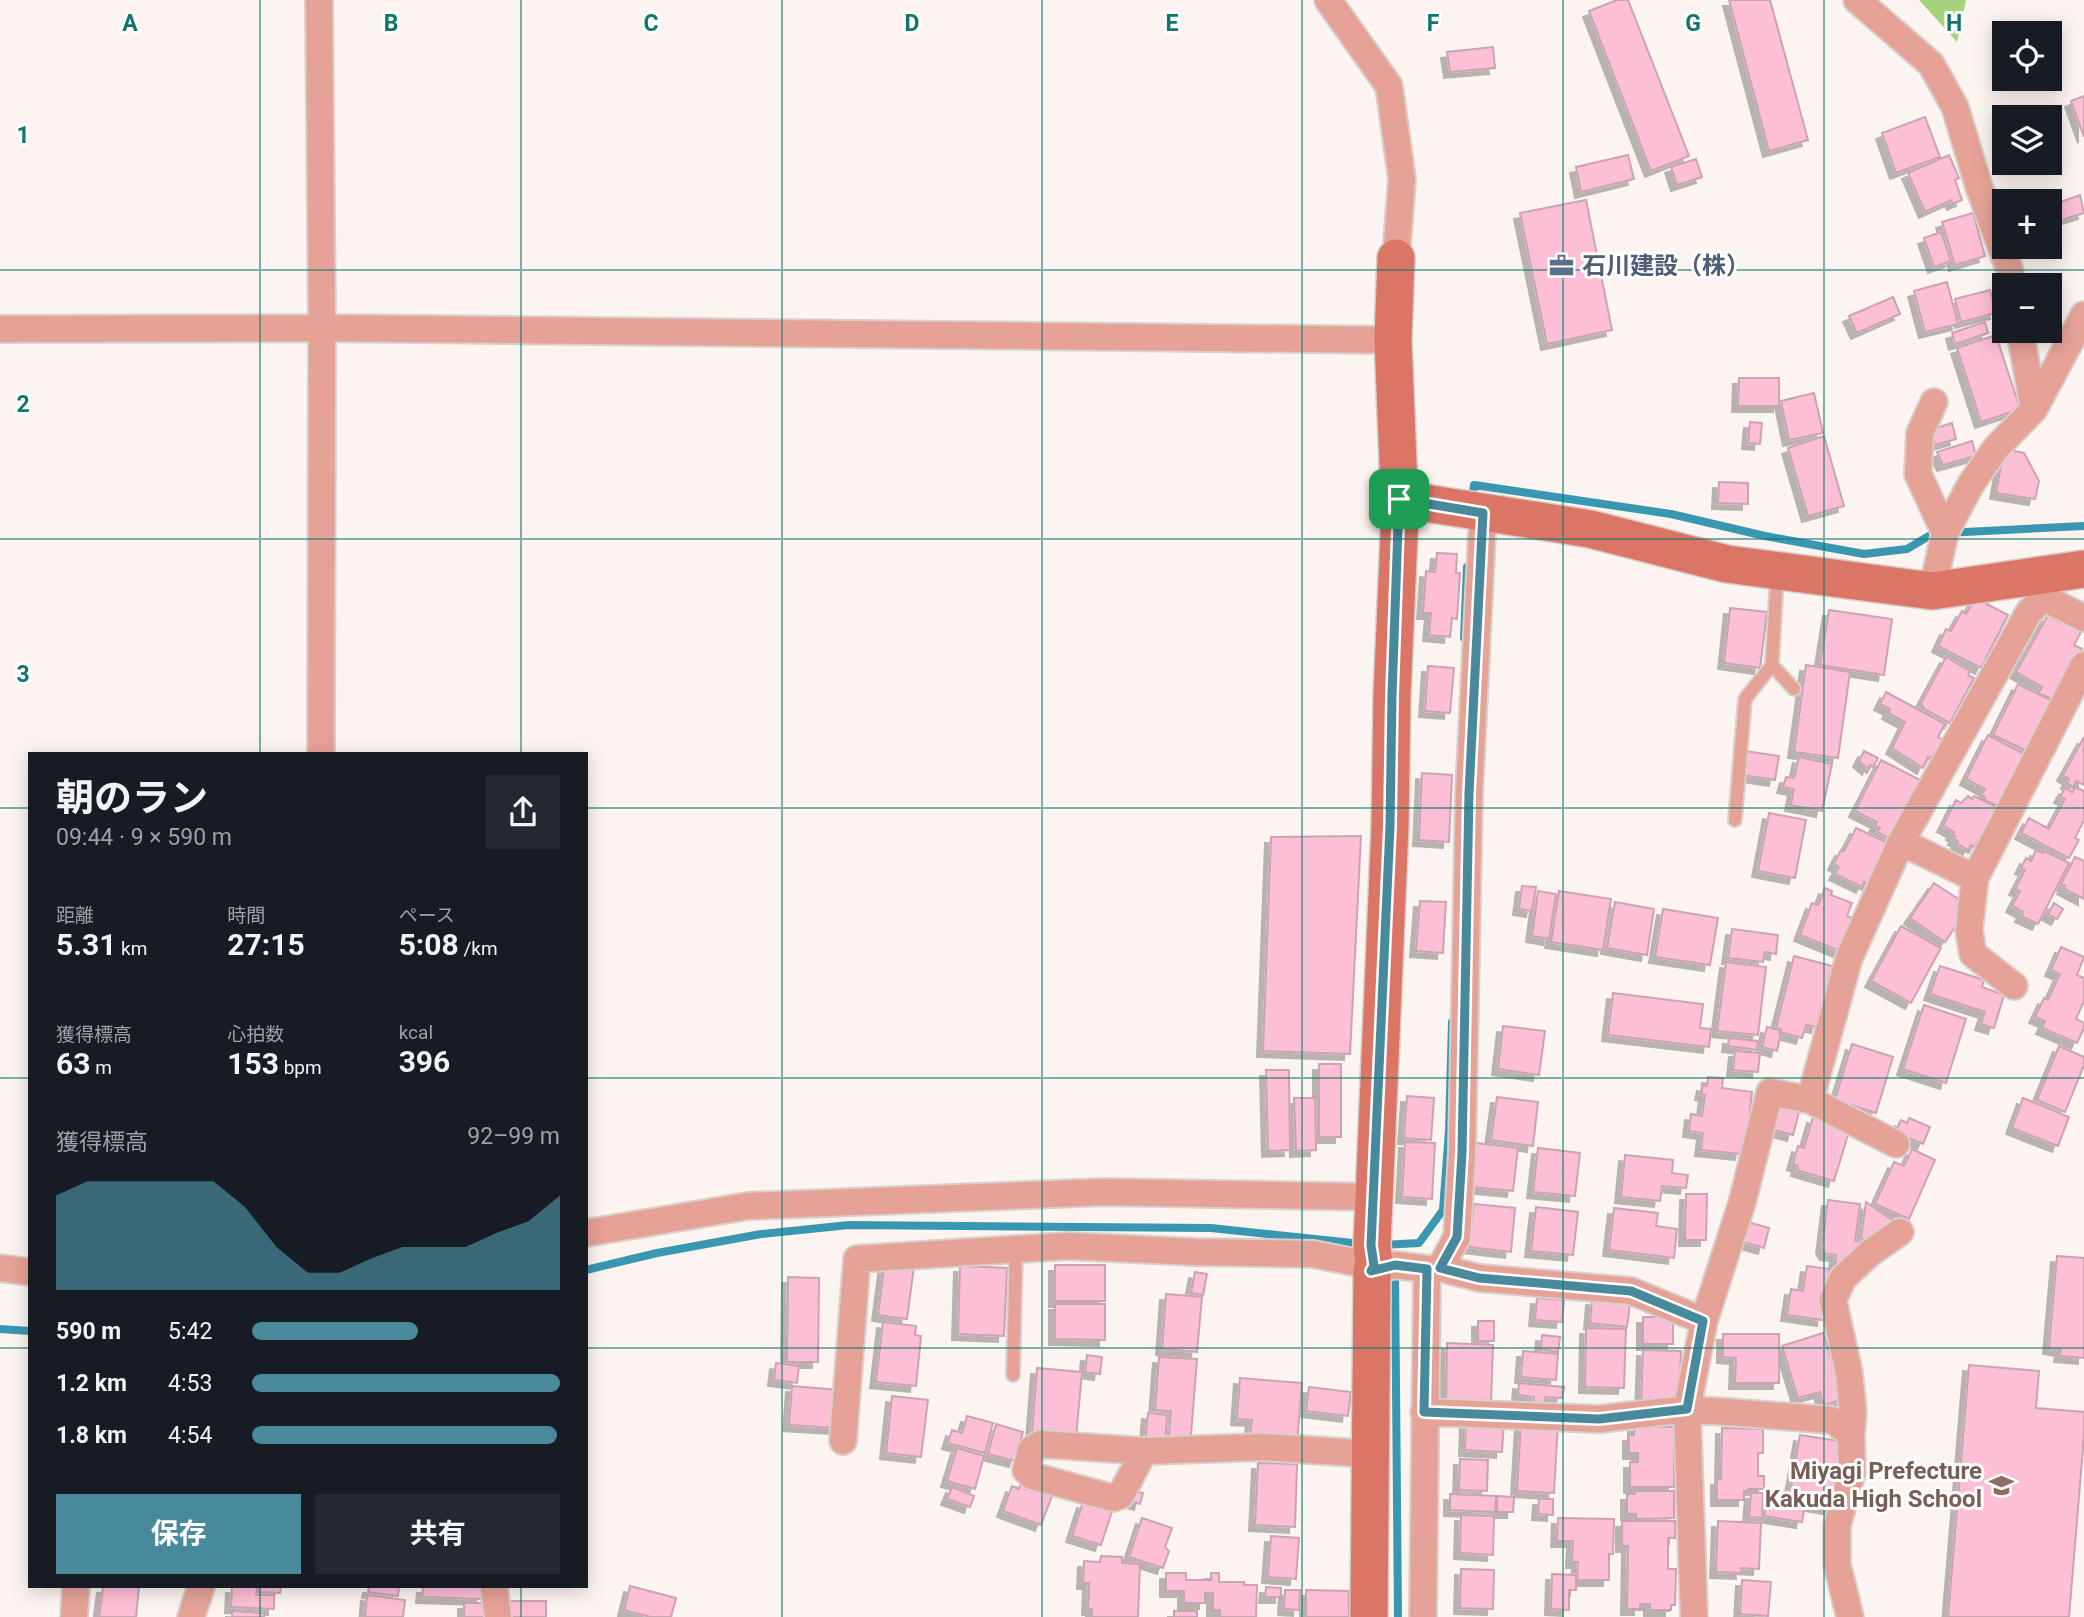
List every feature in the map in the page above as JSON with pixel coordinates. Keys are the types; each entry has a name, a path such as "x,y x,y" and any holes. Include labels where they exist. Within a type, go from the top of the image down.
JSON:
{"street":[{"path":"319,0 322,328 321,752"},
{"path":"1328,0 1389,86 1402,179 1393,341 1399,499 1390,826 1371,1245 1373,1269 1369,1617"},
{"path":"1857,0 1931,64 1955,107 1979,187 2010,273"},
{"path":"1932,591 1945,533 1970,484 1996,448 2034,409 2084,315"},
{"path":"0,329 322,328 1393,341"},
{"path":"2022,343 2034,409"},
{"path":"1934,402 1920,433 1918,474 1945,533"},
{"path":"1399,499 1590,529 1727,564 1932,591 2038,588 2084,569"},
{"path":"1423,1617 1424,1412 1434,1269 1457,1237 1462,1153 1469,793 1483,513"},
{"path":"2038,588 2084,618"},
{"path":"1810,1100 1849,958 1901,842 2029,612 2038,588"},
{"path":"2014,986 1973,954 1969,930 1975,878 2084,665"},
{"path":"1901,842 1975,878"},
{"path":"1694,1617 1687,1409 1703,1321 1742,1203 1770,1092 1810,1100 1896,1143"},
{"path":"588,1233 748,1206 1105,1192 1374,1197"},
{"path":"1850,1617 1837,1564 1837,1526 1852,1472 1853,1412 1849,1373 1833,1300 1843,1278 1870,1253 1900,1232"},
{"path":"843,1441 857,1259 1068,1246 1313,1254 1373,1269 1395,1265 1479,1278 1631,1291 1703,1321"},
{"path":"0,1268 28,1272"},
{"path":"1424,1412 1599,1419 1687,1409 1832,1420 1851,1434"},
{"path":"1144,1451 1264,1447 1372,1454"},
{"path":"74,1617 76,1588"},
{"path":"191,1617 201,1588"},
{"path":"494,1588 498,1617"}],"lane":[{"path":"1735,820 1745,699 1772,665 1777,571"},
{"path":"1772,665 1794,689"},
{"path":"1013,1375 1016,1249"}],"green space":[{"path":"1919,0 1966,0 1957,42"}],"building":[{"path":"1617,0 1628,0 1689,156 1651,171 1589,11"},
{"path":"1729,0 1770,0 1808,140 1769,151"},
{"path":"1493,47 1495,68 1450,72 1447,52"},
{"path":"2084,96 2084,137 2071,101"},
{"path":"1925,117 1940,157 1896,173 1882,133"},
{"path":"1628,155 1634,179 1581,192 1576,167"},
{"path":"1949,155 1959,178 1955,180 1962,200 1953,204 1951,200 1925,212 1908,173"},
{"path":"1696,159 1702,177 1677,185 1671,167"},
{"path":"2080,195 2084,213 2062,220 2062,201"},
{"path":"1586,200 1612,330 1547,344 1520,213"},
{"path":"1973,213 1985,256 1955,265 1942,222"},
{"path":"1941,232 1951,261 1934,267 1924,238"},
{"path":"1947,282 1958,324 1925,332 1914,291"},
{"path":"1990,290 1992,314 1961,322 1955,299"},
{"path":"1893,297 1900,314 1857,333 1849,316"},
{"path":"1985,322 1988,333 1955,344 1952,333"},
{"path":"1992,336 1992,343 1999,343 2020,409 1981,422 1957,348"},
{"path":"1739,378 1779,378 1779,406 1738,406"},
{"path":"1814,393 1823,433 1789,440 1781,401"},
{"path":"1750,422 1762,423 1760,444 1748,443"},
{"path":"1952,423 1956,439 1935,445 1930,430"},
{"path":"1824,436 1844,506 1808,516 1788,448"},
{"path":"1972,441 1976,456 1943,465 1937,452"},
{"path":"2004,449 2024,453 2039,481 2035,499 1996,493"},
{"path":"1719,482 1748,483 1748,504 1718,503"},
{"path":"1437,553 1457,554 1456,573 1460,573 1457,619 1452,618 1450,637 1429,635 1431,613 1423,613 1426,571 1435,572"},
{"path":"1975,598 2008,615 1981,668 1938,646 1946,629 1951,631 1962,611 1966,614"},
{"path":"1730,608 1767,612 1760,668 1724,663"},
{"path":"1829,610 1892,619 1884,675 1820,665"},
{"path":"2048,615 2059,622 2061,618 2082,630 2074,645 2082,649 2054,700 2038,693 2042,687 2016,672"},
{"path":"1946,657 1970,671 1968,675 1974,678 1950,723 1924,709 1921,703"},
{"path":"1806,665 1850,672 1838,758 1794,752"},
{"path":"1428,666 1454,668 1450,713 1425,711"},
{"path":"2018,684 2054,702 2028,754 1993,735"},
{"path":"1886,692 1945,724 1938,737 1943,740 1936,754 1928,757 1923,768 1892,748 1905,722 1888,713 1890,709 1880,704"},
{"path":"1988,735 2026,755 2004,809 1983,799 1985,797 1981,795 1985,789 1966,779"},
{"path":"2084,737 2084,785 2076,781 2073,787 2063,775"},
{"path":"1745,751 1779,756 1775,780 1742,775"},
{"path":"1864,751 1878,758 1873,767 1870,765 1868,769 1859,761"},
{"path":"1799,757 1832,764 1822,811 1791,805 1794,789 1783,787 1786,777 1794,778"},
{"path":"1881,760 1920,780 1890,839 1877,832 1880,828 1875,826 1877,822 1855,811"},
{"path":"1422,773 1452,775 1449,842 1419,840"},
{"path":"2075,787 2084,791 2084,820 2075,838 2079,840 2069,858 2021,833 2029,818 2049,829 2065,799 2060,797 2065,788 2073,792"},
{"path":"1968,796 1972,799 1974,796 1997,807 1980,841 1978,840 1975,847 1971,845 1968,850 1957,844 1958,841 1952,834 1954,832 1943,826 1956,800 1961,803"},
{"path":"1769,813 1806,820 1795,878 1758,871"},
{"path":"1856,828 1888,843 1868,884 1864,882 1862,887 1835,874 1839,867 1834,864"},
{"path":"1361,836 1350,1054 1263,1051 1271,837"},
{"path":"2036,850 2069,863 2038,924 2021,916 2023,912 2012,906 2020,891 2015,889 2025,870 2021,868 2026,858 2031,861"},
{"path":"2075,857 2084,861 2084,899 2063,888 2065,886 2061,884"},
{"path":"1934,883 1969,906 1945,942 1910,918"},
{"path":"1522,886 1536,887 1532,911 1519,909"},
{"path":"1825,888 1832,891 1831,895 1852,903 1847,916 1855,919 1842,952 1800,935 1812,903 1818,905"},
{"path":"1538,891 1556,894 1549,939 1532,936"},
{"path":"1559,891 1611,899 1603,950 1551,942"},
{"path":"1420,901 1446,902 1443,953 1416,951"},
{"path":"1615,902 1654,909 1647,955 1607,948"},
{"path":"2054,903 2063,909 2057,919 2048,914"},
{"path":"1663,909 1718,918 1710,965 1655,957"},
{"path":"1901,926 1941,948 1911,1003 1871,981"},
{"path":"1732,929 1778,935 1776,954 1765,952 1763,962 1728,958"},
{"path":"2061,947 2084,957 2077,975 2084,978 2084,1001 2076,1019 2084,1023 2084,1028 2077,1043 2042,1028 2045,1021 2035,1017 2044,998 2048,1000 2060,974 2051,970"},
{"path":"1794,956 1832,966 1817,1027 1806,1025 1802,1038 1780,1032 1781,1029 1776,1028"},
{"path":"1726,962 1766,967 1758,1035 1717,1031"},
{"path":"1940,966 1984,980 1982,987 2004,995 1994,1028 1981,1024 1985,1012 1930,994"},
{"path":"1613,993 1703,1004 1700,1028 1711,1029 1709,1047 1608,1035"},
{"path":"1924,1005 1966,1019 1946,1083 1903,1069"},
{"path":"1503,1026 1545,1031 1539,1075 1498,1069"},
{"path":"1767,1027 1780,1030 1777,1051 1762,1047"},
{"path":"1729,1038 1758,1041 1757,1050 1728,1046"},
{"path":"1852,1044 1893,1057 1876,1113 1835,1100"},
{"path":"2059,1046 2084,1057 2084,1065 2065,1112 2037,1100"},
{"path":"1735,1051 1760,1053 1758,1072 1733,1070"},
{"path":"1319,1064 1341,1064 1341,1137 1319,1137"},
{"path":"1266,1070 1289,1070 1290,1150 1268,1151"},
{"path":"1708,1077 1723,1078 1722,1088 1752,1092 1749,1121 1756,1122 1754,1143 1743,1141 1741,1154 1701,1150 1703,1133 1689,1131 1691,1114 1702,1116 1705,1095 1701,1094 1703,1085 1707,1086"},
{"path":"1407,1096 1434,1098 1431,1140 1404,1138"},
{"path":"1497,1097 1538,1102 1533,1146 1491,1140"},
{"path":"1294,1098 1315,1098 1316,1150 1296,1151"},
{"path":"2023,1098 2069,1117 2058,1146 2012,1128"},
{"path":"1778,1102 1800,1108 1793,1135 1771,1129"},
{"path":"1813,1117 1850,1128 1834,1181 1797,1170 1798,1166 1793,1164 1798,1146 1804,1148"},
{"path":"1909,1118 1930,1127 1923,1144 1895,1132 1901,1120 1907,1123"},
{"path":"1405,1142 1435,1143 1432,1199 1402,1197"},
{"path":"1476,1143 1518,1148 1513,1191 1472,1187"},
{"path":"1538,1148 1580,1153 1575,1196 1533,1192"},
{"path":"1912,1149 1935,1160 1909,1219 1875,1204 1894,1162 1904,1166"},
{"path":"1625,1155 1673,1160 1672,1173 1688,1175 1686,1188 1662,1186 1660,1201 1621,1197"},
{"path":"1686,1194 1707,1194 1706,1240 1685,1240"},
{"path":"1828,1200 1860,1204 1855,1241 1863,1242 1849,1265 1835,1263 1836,1255 1826,1254 1822,1248"},
{"path":"1866,1202 1892,1220 1876,1244 1861,1238"},
{"path":"1474,1204 1515,1208 1511,1252 1469,1247"},
{"path":"1536,1207 1578,1212 1573,1255 1531,1251"},
{"path":"1614,1208 1658,1213 1656,1226 1677,1229 1674,1258 1609,1250"},
{"path":"1748,1222 1769,1228 1764,1248 1743,1242"},
{"path":"2057,1256 2084,1258 2084,1358 2060,1356 2061,1350 2049,1348"},
{"path":"885,1262 914,1266 907,1319 878,1315"},
{"path":"1055,1265 1105,1265 1105,1301 1055,1301"},
{"path":"960,1266 1007,1268 1004,1336 958,1334"},
{"path":"1807,1266 1830,1269 1823,1320 1787,1315 1791,1289 1803,1291"},
{"path":"1195,1272 1207,1274 1203,1295 1191,1293"},
{"path":"788,1277 819,1278 818,1362 787,1362"},
{"path":"1166,1294 1202,1297 1197,1352 1162,1349"},
{"path":"1537,1298 1564,1300 1562,1322 1535,1320"},
{"path":"1592,1299 1630,1303 1627,1327 1590,1323"},
{"path":"1055,1304 1105,1304 1105,1340 1055,1339"},
{"path":"1643,1317 1673,1317 1673,1344 1643,1344"},
{"path":"1478,1321 1494,1321 1494,1341 1478,1341"},
{"path":"883,1322 916,1326 915,1335 921,1336 916,1386 876,1382"},
{"path":"1586,1328 1626,1329 1624,1388 1585,1387"},
{"path":"1823,1333 1831,1358 1835,1357 1847,1398 1824,1405 1820,1392 1798,1398 1782,1346"},
{"path":"1723,1334 1779,1334 1779,1383 1735,1383 1736,1358 1723,1357"},
{"path":"1542,1335 1560,1337 1558,1352 1541,1349"},
{"path":"1447,1343 1493,1345 1491,1403 1446,1402"},
{"path":"1643,1350 1681,1351 1679,1408 1641,1407"},
{"path":"1523,1351 1558,1354 1556,1380 1521,1377"},
{"path":"1087,1355 1102,1357 1100,1374 1085,1372"},
{"path":"1159,1357 1197,1359 1190,1448 1168,1446 1171,1411 1155,1410"},
{"path":"776,1363 799,1366 797,1383 774,1380"},
{"path":"1969,1365 2039,1371 2036,1408 2084,1412 2069,1617 1948,1617"},
{"path":"1037,1368 1082,1372 1076,1438 1032,1434"},
{"path":"1240,1378 1302,1383 1297,1442 1250,1438 1252,1420 1237,1419"},
{"path":"1519,1383 1564,1387 1562,1398 1545,1397 1544,1407 1533,1407 1534,1397 1518,1395"},
{"path":"792,1386 839,1390 836,1428 789,1425"},
{"path":"1309,1387 1351,1392 1348,1416 1306,1411"},
{"path":"892,1396 928,1400 921,1457 886,1453"},
{"path":"1148,1413 1167,1415 1165,1445 1145,1444"},
{"path":"967,1416 993,1423 985,1453 948,1443 952,1430 962,1433"},
{"path":"1466,1420 1504,1422 1502,1452 1465,1450"},
{"path":"1521,1421 1558,1423 1554,1493 1517,1491"},
{"path":"996,1424 1023,1432 1015,1461 988,1454"},
{"path":"1634,1426 1674,1427 1674,1487 1630,1487 1630,1462 1638,1462 1638,1453 1629,1453 1629,1435 1634,1435"},
{"path":"1722,1428 1763,1429 1763,1453 1758,1453 1758,1476 1764,1476 1764,1489 1744,1491 1744,1500 1717,1500 1717,1479 1721,1479"},
{"path":"1800,1435 1846,1442 1835,1509 1805,1504 1802,1522 1764,1516 1768,1489 1790,1493"},
{"path":"957,1448 984,1456 975,1489 947,1481"},
{"path":"1460,1459 1488,1460 1487,1491 1459,1490"},
{"path":"1258,1463 1297,1464 1295,1527 1255,1525"},
{"path":"1022,1481 1053,1493 1041,1525 1003,1511 1012,1486 1019,1489"},
{"path":"952,1487 974,1496 970,1507 947,1499"},
{"path":"1136,1491 1143,1493 1140,1504 1133,1502"},
{"path":"1635,1491 1674,1491 1674,1518 1636,1519 1636,1514 1627,1514 1627,1494 1635,1494"},
{"path":"1751,1493 1763,1493 1762,1518 1749,1517"},
{"path":"1450,1494 1496,1496 1495,1512 1450,1510"},
{"path":"1497,1496 1514,1497 1513,1512 1497,1512"},
{"path":"1539,1499 1553,1499 1553,1515 1538,1514"},
{"path":"1083,1502 1112,1511 1101,1545 1072,1536"},
{"path":"1461,1515 1494,1516 1493,1555 1460,1553"},
{"path":"1142,1518 1172,1528 1165,1547 1169,1551 1163,1568 1129,1557"},
{"path":"1558,1518 1614,1519 1613,1554 1609,1554 1609,1580 1577,1580 1578,1562 1572,1562 1573,1541 1557,1541"},
{"path":"1622,1521 1675,1521 1675,1538 1668,1538 1668,1569 1676,1569 1675,1605 1671,1605 1671,1610 1650,1610 1650,1604 1640,1604 1640,1609 1627,1609 1628,1546 1622,1546"},
{"path":"1718,1521 1761,1523 1759,1569 1741,1568 1742,1573 1716,1572"},
{"path":"1271,1536 1299,1538 1296,1579 1268,1577"},
{"path":"1101,1556 1122,1557 1122,1563 1140,1564 1138,1617 1092,1617 1092,1609 1088,1609 1089,1583 1083,1583 1084,1561 1100,1562"},
{"path":"1461,1569 1494,1570 1493,1609 1460,1608"},
{"path":"1166,1573 1186,1573 1186,1580 1211,1580 1211,1573 1219,1573 1219,1582 1257,1585 1256,1617 1220,1617 1220,1610 1213,1610 1213,1593 1205,1593 1205,1603 1184,1603 1184,1591 1166,1591"},
{"path":"1552,1574 1576,1575 1576,1590 1569,1590 1569,1610 1551,1609"},
{"path":"1742,1580 1771,1582 1768,1616 1740,1614"},
{"path":"630,1586 676,1598 671,1617 651,1617 624,1610"},
{"path":"1266,1587 1281,1588 1281,1597 1265,1597"},
{"path":"103,1588 139,1588 136,1617 99,1617"},
{"path":"232,1588 257,1588 256,1595 274,1595 274,1609 231,1607"},
{"path":"259,1588 281,1588 280,1593 258,1592"},
{"path":"369,1588 399,1588 398,1596 368,1592"},
{"path":"423,1588 483,1588 482,1599 422,1597"},
{"path":"1285,1590 1300,1590 1299,1610 1284,1609"},
{"path":"1306,1590 1349,1591 1349,1617 1306,1617"},
{"path":"367,1595 405,1600 403,1617 365,1617"},
{"path":"509,1601 546,1601 546,1617 509,1617"},
{"path":"464,1603 484,1603 484,1617 464,1617"},
{"path":"232,1611 264,1613 264,1617 232,1617"},
{"path":"1174,1611 1197,1611 1197,1617 1174,1617"}],"waterway":[{"path":"1472,502 1474,485 1671,514 1765,536 1864,554 1907,549 1929,536 1945,533 2084,526"},
{"path":"1464,638 1467,567"},
{"path":"1382,1245 1419,1243 1443,1210 1449,1131 1452,1022"},
{"path":"588,1270 657,1253 761,1234 849,1225 1211,1228 1362,1244"},
{"path":"1395,1270 1398,1617"},
{"path":"0,1329 28,1331"}],"place":[{"name":"石川建設（株）","path":"1562,266"},
{"name":"Miyagi Prefecture Kakuda High School","path":"2002,1485"}],"route":[{"path":"1399,499 1483,513 1469,793 1462,1153 1457,1237 1440,1268 1479,1278 1631,1291 1703,1321 1687,1409 1599,1419 1424,1412 1427,1269 1395,1265 1371,1271 1374,1266 1371,1245 1390,826 1399,499"}]}
